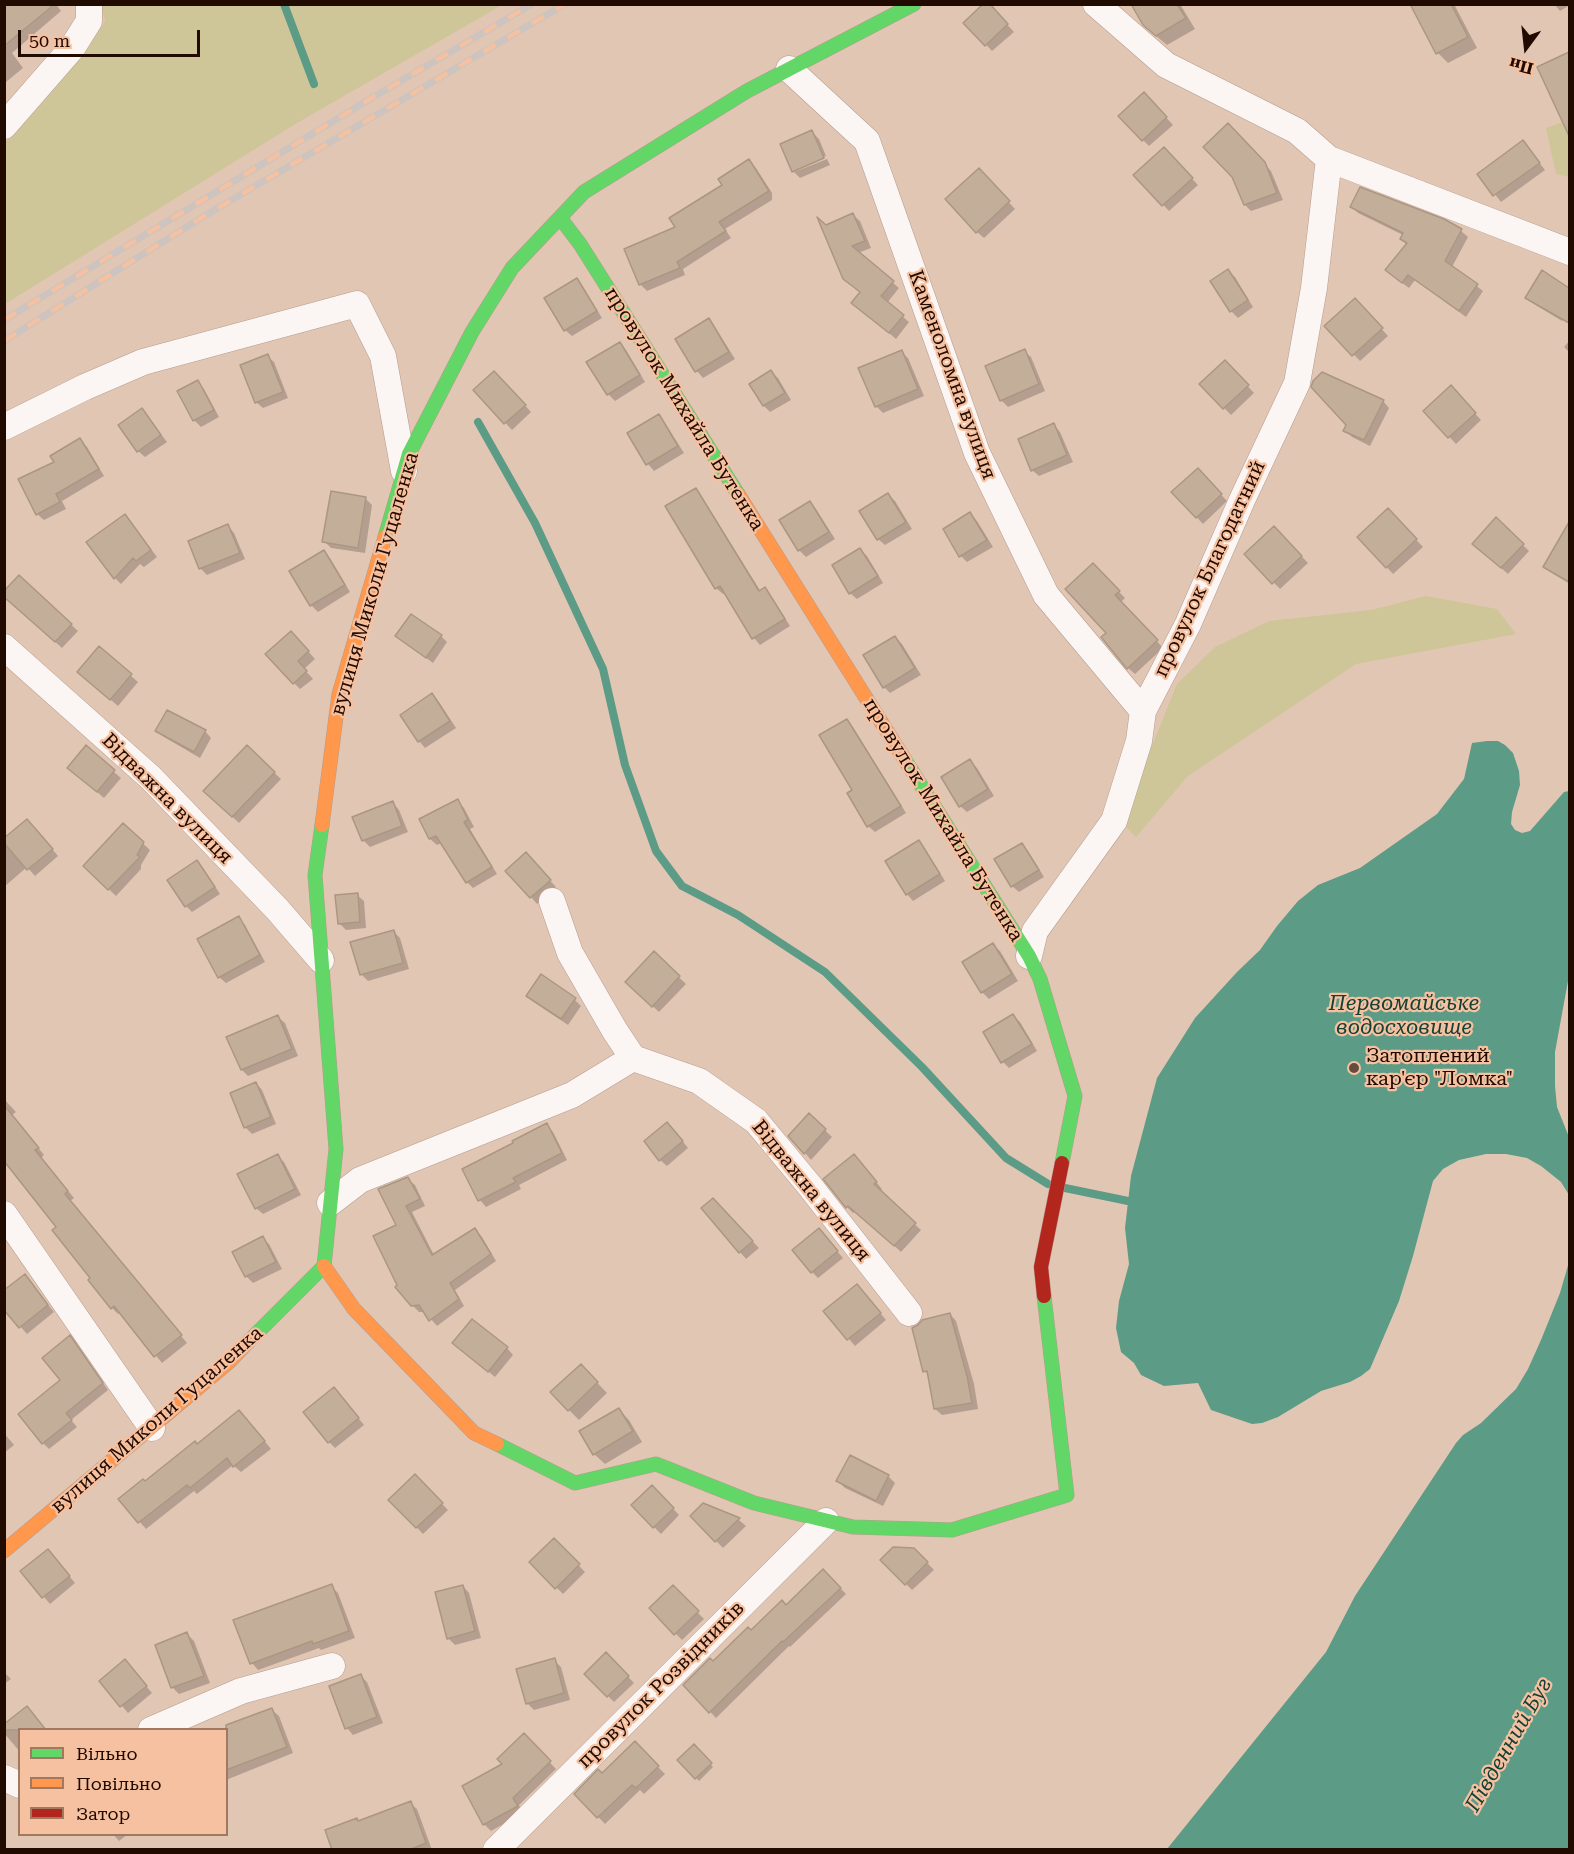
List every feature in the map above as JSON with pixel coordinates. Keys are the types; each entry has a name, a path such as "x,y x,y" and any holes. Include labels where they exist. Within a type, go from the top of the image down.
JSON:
{"street":[{"path":"4,126 72,48 89,21 89,4"},
{"name":"вулиця Миколи Гуцаленка","path":"4,1551 229,1362 324,1266 336,1149 315,875 339,694 409,454 472,332 512,268 561,219 584,192 747,91 914,4"},
{"path":"1096,4 1166,65 1298,130 1329,159 1569,252"},
{"name":"Каменоломна вулиця","path":"789,69 867,141 977,453 1046,594 1143,711"},
{"name":"провулок Благодатний","path":"1029,956 1035,931 1114,821 1139,741 1143,711 1188,624 1242,500 1297,383 1314,288 1329,159"},
{"name":"провулок Михайла Бутенка","path":"561,219 586,254 1029,956 1040,979 1075,1096 1041,1267 1067,1495 952,1530 853,1527 826,1521"},
{"path":"4,427 85,387 143,362 357,304 383,356 404,471"},
{"name":"Відважна вулиця","path":"4,646 151,778 277,909 321,960"},
{"path":"330,1203 360,1180 572,1095 633,1058 570,953 552,901"},
{"name":"Відважна вулиця","path":"633,1058 699,1081 756,1121 909,1313"},
{"path":"4,1214 152,1428"},
{"path":"324,1266 354,1309 474,1433 575,1483 656,1464 754,1503 826,1521"},
{"name":"провулок Розвідників","path":"496,1850 826,1521"},
{"path":"156,1728 241,1691 332,1666"},
{"path":"4,1778 18,1784"}],"shaded area":[{"path":"101,5 502,5 297,123 5,304 5,143 87,50 105,21"},
{"path":"1569,120 1569,177 1556,174 1546,128"},
{"path":"1426,596 1497,609 1516,634 1356,664 1188,776 1136,837 1123,824 1133,793 1177,684 1215,647 1269,621 1371,610"}],"water":[{"name":"Первомайське водосховище","path":"1498,741 1505,745 1513,753 1519,771 1520,785 1511,824 1515,830 1522,833 1530,831 1564,792 1569,791 1570,970 1555,1052 1555,1086 1557,1107 1569,1137 1569,1195 1561,1182 1527,1158 1506,1154 1486,1154 1459,1160 1443,1169 1433,1181 1399,1301 1370,1369 1350,1382 1321,1391 1278,1417 1262,1423 1252,1424 1211,1410 1198,1383 1164,1386 1141,1375 1134,1363 1121,1352 1116,1328 1119,1301 1129,1264 1125,1228 1131,1176 1157,1078 1195,1018 1260,950 1298,901 1318,885 1360,868 1437,814 1464,779 1472,743"},
{"name":"Південний Буг","path":"1569,1262 1569,1849 1167,1849 1326,1652 1355,1596 1456,1443 1463,1435 1481,1423 1516,1389 1541,1340 1560,1293"}],"building":[{"path":"4,4 55,4 4,46"},
{"path":"983,4 990,4 1008,24 985,46 963,23"},
{"path":"1131,4 1177,4 1186,18 1156,36 1143,25"},
{"path":"1410,4 1451,4 1468,37 1436,54"},
{"path":"1569,52 1569,136 1537,67"},
{"path":"1144,92 1167,117 1142,141 1118,116"},
{"path":"1228,123 1265,162 1277,193 1244,205 1232,177 1203,147"},
{"path":"812,130 824,158 792,172 780,144"},
{"path":"1523,140 1540,163 1493,196 1477,174"},
{"path":"1164,147 1193,178 1162,206 1133,175"},
{"path":"749,159 769,191 719,222 726,231 677,262 680,268 639,285 624,249 675,227 669,218 722,185 718,179"},
{"path":"979,168 1010,201 976,233 945,199"},
{"path":"1360,187 1444,219 1462,229 1445,261 1478,284 1459,311 1408,275 1402,283 1385,270 1407,243 1400,239 1403,233 1350,207"},
{"path":"853,213 865,241 852,246 894,281 881,296 904,315 889,333 851,303 860,292 843,279 817,217 826,225"},
{"path":"1228,269 1248,300 1230,312 1210,281"},
{"path":"1542,270 1569,288 1569,323 1525,298"},
{"path":"577,278 597,311 564,331 544,298"},
{"path":"1355,298 1383,328 1352,356 1324,326"},
{"path":"709,318 729,352 695,372 675,339"},
{"path":"620,342 640,375 607,395 586,362"},
{"path":"1025,349 1039,384 1000,401 985,366"},
{"path":"902,350 918,389 875,407 858,368"},
{"path":"268,354 283,392 255,403 240,365"},
{"path":"1225,360 1249,385 1223,409 1199,384"},
{"path":"771,370 785,393 763,406 749,384"},
{"path":"494,371 526,405 504,424 473,390"},
{"path":"1322,372 1384,400 1364,440 1343,431 1346,425 1311,387 1313,381"},
{"path":"198,380 214,410 193,421 177,391"},
{"path":"1451,385 1476,413 1448,438 1423,411"},
{"path":"142,408 161,435 137,452 118,425"},
{"path":"659,414 678,446 646,465 627,433"},
{"path":"1054,423 1067,455 1031,471 1018,439"},
{"path":"80,438 99,469 56,494 60,502 36,515 18,479 54,462 50,456"},
{"path":"1198,468 1222,494 1196,518 1171,492"},
{"path":"696,488 759,591 765,587 785,619 752,639 720,586 715,589 665,506"},
{"path":"331,491 366,497 358,548 322,542"},
{"path":"888,493 906,522 877,540 859,511"},
{"path":"810,501 829,532 798,551 779,520"},
{"path":"1388,508 1417,539 1386,568 1357,537"},
{"path":"970,512 987,540 959,557 943,529"},
{"path":"125,514 151,550 136,561 133,558 114,579 86,542"},
{"path":"1496,517 1524,544 1501,568 1472,544"},
{"path":"1569,522 1569,582 1543,567"},
{"path":"228,524 240,553 199,569 188,541"},
{"path":"1274,526 1302,556 1272,584 1244,554"},
{"path":"860,548 878,576 849,594 832,565"},
{"path":"324,550 345,585 310,606 289,571"},
{"path":"1093,563 1120,591 1115,595 1158,640 1127,669 1101,637 1106,633 1065,589"},
{"path":"19,575 72,624 55,642 4,597 4,591"},
{"path":"411,614 442,635 426,658 395,636"},
{"path":"291,631 309,651 298,661 307,671 293,684 265,654"},
{"path":"895,636 915,668 883,688 863,655"},
{"path":"99,646 132,674 110,700 77,672"},
{"path":"432,693 450,721 418,742 400,715"},
{"path":"167,710 206,730 194,752 155,731"},
{"path":"847,719 901,806 867,827 847,793 852,790 819,735"},
{"path":"86,745 115,770 97,792 67,768"},
{"path":"247,745 275,772 232,817 203,791"},
{"path":"970,759 988,789 959,807 941,777"},
{"path":"458,799 468,820 464,822 492,867 466,883 436,836 429,839 419,819"},
{"path":"393,801 402,826 362,841 352,817"},
{"path":"27,819 53,849 27,870 4,843 4,838"},
{"path":"123,823 144,842 137,855 140,857 108,890 83,866"},
{"path":"919,840 940,874 906,895 885,861"},
{"path":"1022,843 1039,870 1011,887 994,859"},
{"path":"526,852 551,880 530,898 505,871"},
{"path":"197,860 215,887 185,907 167,880"},
{"path":"358,893 360,922 338,924 335,895"},
{"path":"239,916 260,955 218,978 197,939"},
{"path":"394,930 403,963 360,975 350,942"},
{"path":"993,943 1012,974 981,993 962,962"},
{"path":"654,951 680,976 652,1007 625,982"},
{"path":"541,974 576,998 561,1019 526,996"},
{"path":"1013,1014 1032,1044 1001,1063 983,1032"},
{"path":"278,1015 292,1049 241,1070 226,1037"},
{"path":"256,1082 271,1117 244,1128 230,1093"},
{"path":"4,1105 39,1148 35,1150 68,1191 65,1194 182,1335 154,1357 114,1306 111,1309 88,1280 90,1278 52,1230 56,1227 4,1161"},
{"path":"809,1113 826,1129 804,1154 788,1136"},
{"path":"667,1122 683,1141 659,1161 644,1141"},
{"path":"547,1123 562,1153 513,1178 516,1182 478,1201 462,1169"},
{"path":"278,1154 295,1189 255,1209 237,1174"},
{"path":"854,1154 877,1182 874,1184 916,1223 894,1246 848,1206 846,1208 823,1179"},
{"path":"408,1177 420,1199 406,1206 432,1255 475,1228 491,1254 450,1283 459,1299 429,1321 419,1305 411,1306 395,1287 397,1285 373,1236 396,1225 378,1189"},
{"path":"713,1198 753,1241 739,1253 701,1208"},
{"path":"819,1228 838,1251 811,1273 792,1250"},
{"path":"263,1236 276,1262 245,1277 232,1252"},
{"path":"25,1274 48,1305 19,1328 4,1310 4,1290"},
{"path":"857,1284 881,1313 847,1340 823,1311"},
{"path":"950,1313 972,1403 934,1409 927,1371 923,1372 912,1328 922,1320"},
{"path":"472,1319 508,1347 488,1372 452,1343"},
{"path":"70,1335 103,1383 66,1413 72,1420 42,1444 18,1414 60,1380 42,1358"},
{"path":"581,1364 598,1382 568,1411 550,1392"},
{"path":"334,1387 359,1418 328,1443 303,1412"},
{"path":"619,1408 633,1431 593,1455 579,1431"},
{"path":"239,1410 265,1441 233,1467 227,1458 190,1488 187,1485 138,1523 118,1499 143,1479 145,1481 195,1441 197,1444"},
{"path":"850,1455 889,1475 876,1501 836,1481"},
{"path":"415,1474 443,1503 416,1528 388,1500"},
{"path":"652,1485 674,1508 653,1528 631,1505"},
{"path":"703,1503 740,1518 715,1542 690,1516"},
{"path":"554,1538 580,1564 555,1589 529,1562"},
{"path":"893,1547 914,1548 928,1562 905,1585 880,1560"},
{"path":"48,1549 70,1576 42,1598 20,1571"},
{"path":"823,1569 841,1588 782,1641 709,1713 683,1685 710,1658 713,1661 748,1627 751,1630 782,1600 786,1605"},
{"path":"332,1584 349,1631 313,1644 312,1641 250,1664 233,1620"},
{"path":"463,1585 475,1631 447,1639 435,1592"},
{"path":"673,1585 699,1611 674,1635 649,1608"},
{"path":"187,1632 204,1676 171,1688 155,1645"},
{"path":"606,1652 629,1676 607,1697 584,1674"},
{"path":"555,1658 564,1693 526,1704 516,1669"},
{"path":"125,1659 147,1686 120,1707 99,1681"},
{"path":"361,1674 377,1717 345,1729 329,1686"},
{"path":"27,1706 44,1728 4,1730 4,1724"},
{"path":"272,1708 287,1747 228,1769 228,1728 226,1725"},
{"path":"524,1733 551,1761 513,1798 518,1806 483,1825 462,1786 502,1764 497,1759"},
{"path":"635,1741 659,1766 636,1788 632,1785 597,1818 574,1794 598,1769 602,1773"},
{"path":"694,1744 712,1763 695,1779 677,1760"},
{"path":"411,1801 426,1843 409,1850 332,1850 325,1830 357,1818 358,1821"}],"waterway":[{"path":"284,4 314,84"},
{"path":"478,422 535,523 603,669 625,765 656,851 682,886 738,915 825,972 922,1067 1006,1158 1048,1184"},
{"path":"1065,1188 1136,1201"}],"railway":[{"path":"4,320 532,4"},
{"path":"4,341 206,215 565,4"}],"traffic: fast":[{"path":"385,537 409,454 472,332 512,268 584,192 747,91 914,4"},
{"path":"561,219 580,244 738,494"},
{"path":"905,760 1029,956 1040,979 1075,1096 1062,1163"},
{"path":"248,1342 324,1266 336,1149 315,875 322,825"},
{"path":"497,1444 575,1483 656,1464 754,1503 853,1527 952,1530 1067,1495 1044,1296"}],"traffic: slow":[{"path":"738,494 905,760"},
{"path":"322,825 339,694 385,537"},
{"path":"324,1266 354,1309 474,1433 497,1444"},
{"path":"4,1551 229,1362 248,1342"}],"traffic: jam":[{"path":"1044,1296 1041,1267 1062,1163"}],"place":[{"name":"Затоплений кар'єр \"Ломка\"","path":"1354,1068"}]}
